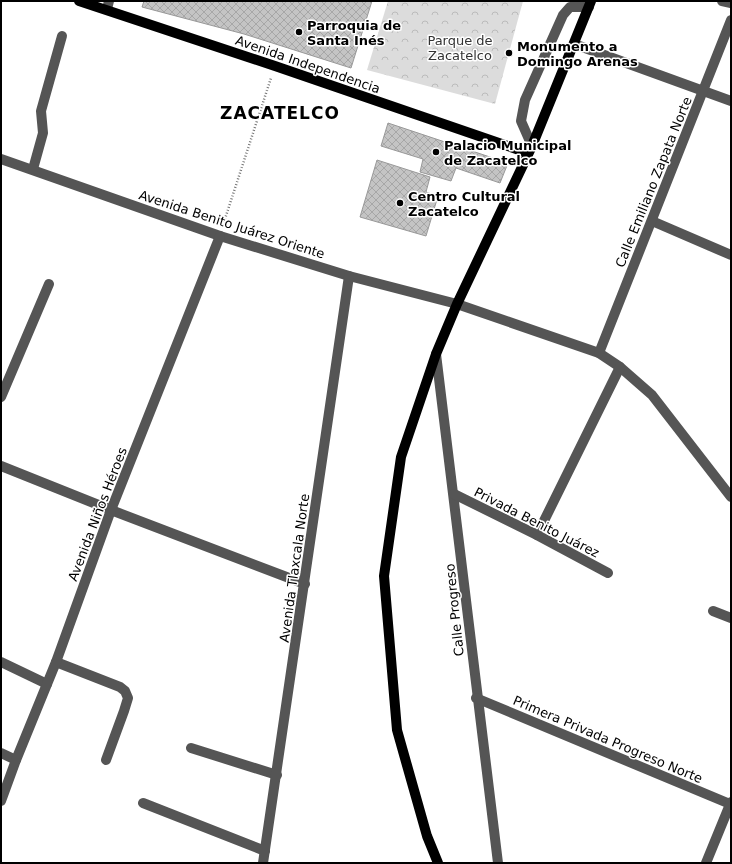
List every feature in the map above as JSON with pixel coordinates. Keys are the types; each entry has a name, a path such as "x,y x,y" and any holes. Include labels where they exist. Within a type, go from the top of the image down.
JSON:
{"main road":[{"name":"Avenida Independencia","path":"79,1 108,5 275,66 530,149"},
{"path":"438,863 427,836 398,730 384,576 401,457 436,354 457,304 530,149 590,4"}],"street":[{"path":"722,1 731,3"},
{"path":"530,149 521,121 525,100 563,15 570,8 590,4"},
{"name":"Calle Emiliano Zapata Norte","path":"599,353 731,20"},
{"path":"33,169 43,133 41,111 62,36"},
{"path":"574,44 702,92 731,101"},
{"name":"Avenida Benito Juárez Oriente","path":"1,159 220,236 349,276 457,304 599,353 620,367 652,395 731,497"},
{"path":"652,221 731,255"},
{"name":"Avenida Niños Héroes","path":"1,801 56,662 111,510 220,236"},
{"name":"Avenida Tlaxcala Norte","path":"263,863 266,851 349,276"},
{"path":"1,397 49,284"},
{"name":"Calle Progreso","path":"436,354 454,494 476,698 498,863"},
{"path":"538,535 620,367"},
{"path":"1,466 304,584"},
{"name":"Privada Benito Juárez","path":"454,494 538,535 608,573"},
{"path":"713,611 731,618"},
{"path":"1,662 47,684"},
{"path":"56,662 120,687 125,691 128,698 106,760"},
{"name":"Primera Privada Progreso Norte","path":"476,698 731,803"},
{"path":"191,748 277,775"},
{"path":"1,753 16,760"},
{"path":"143,803 266,851"},
{"path":"706,863 731,803"}],"path":[{"path":"220,236 275,66"}],"green space":[{"name":"Parque de Zacatelco","path":"388,1 523,1 495,104 367,70"}],"building":[{"name":"Parroquia de Santa Inés","path":"144,1 372,1 351,68 244,34 142,7"},
{"name":"Palacio Municipal de Zacatelco","path":"388,123 508,163 500,183 456,168 451,181 420,172 423,159 381,146"},
{"name":"Centro Cultural Zacatelco","path":"377,160 430,177 426,192 438,196 426,236 360,217"}],"place":[{"name":"Parroquia de Santa Inés","path":"299,32"},
{"name":"Monumento a Domingo Arenas","path":"509,53"},
{"name":"Palacio Municipal de Zacatelco","path":"436,152"},
{"name":"Centro Cultural Zacatelco","path":"400,203"}],"district":[{"name":"ZACATELCO","path":"280,113"}]}
